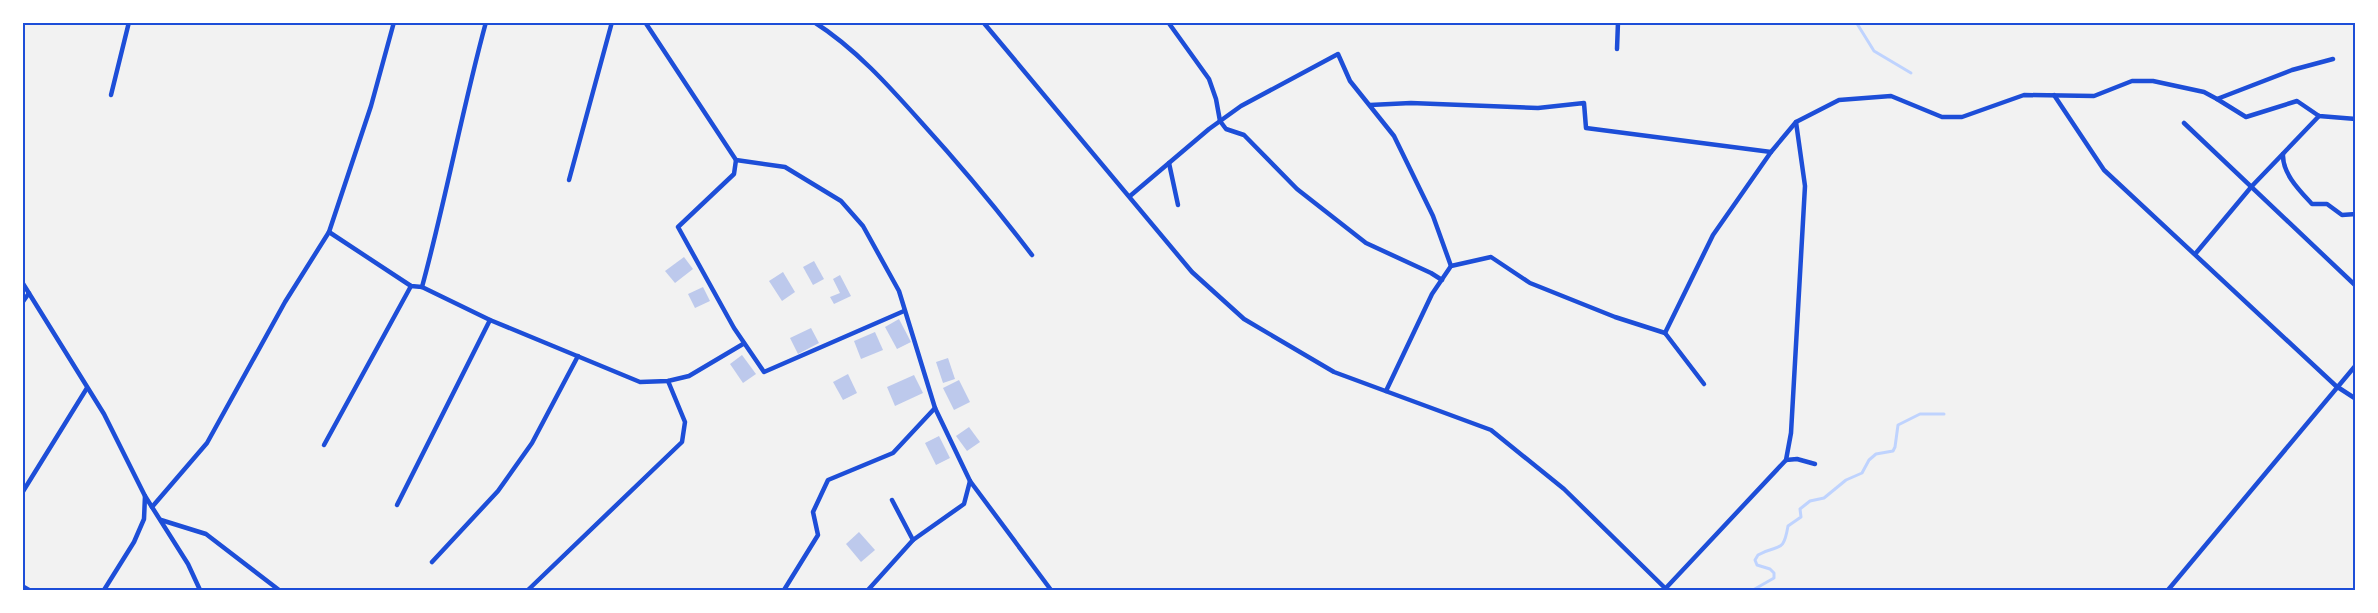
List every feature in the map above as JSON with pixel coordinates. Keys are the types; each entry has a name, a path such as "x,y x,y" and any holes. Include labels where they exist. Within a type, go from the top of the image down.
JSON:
{"street":[{"path":"111,95 129,22"},
{"path":"152,507 207,443 285,302 329,232 371,106 394,22"},
{"path":"422,287 440,222 467,91 486,22"},
{"path":"569,180 612,22"},
{"path":"645,22 736,160 734,174 678,227 743,344 764,372 904,311"},
{"path":"814,22 837,37 894,92 983,191 1032,255"},
{"path":"984,22 1192,272 1244,319 1334,372 1491,430 1564,489 1666,590 1785,460 1791,423 1805,186 1796,122"},
{"path":"1168,22 1209,80 1216,99 1220,121 1226,129 1244,135 1297,189 1366,243 1442,280"},
{"path":"1617,49 1618,22"},
{"path":"1130,196 1241,106 1338,54 1350,81 1394,136 1433,216 1451,266"},
{"path":"2217,99 2292,70 2333,59"},
{"path":"1665,333 1713,235 1771,152 1796,122 1839,100 1891,96 1942,117 1962,117 2024,95 2094,96 2132,81 2153,81 2204,92 2246,117 2297,101 2319,116 2355,119"},
{"path":"2054,95 2104,170 2196,253 2336,386 2355,399"},
{"path":"1370,105 1411,103 1538,108 1584,103 1586,128 1771,152"},
{"path":"2196,253 2252,186 2319,116"},
{"path":"2184,123 2355,286"},
{"path":"2283,154 2283,164 2298,188 2312,204 2327,204 2342,215 2355,214"},
{"path":"736,160 785,167 841,201 863,226 898,291 935,408 969,481 1051,591"},
{"path":"1169,163 1178,205"},
{"path":"329,232 411,286 422,287 490,320 640,382 668,381 689,376 743,344"},
{"path":"1386,391 1432,294 1451,266 1491,256 1530,283 1606,314 1665,333 1704,384"},
{"path":"22,282 121,445 145,496 188,564 200,591"},
{"path":"324,445 411,286"},
{"path":"22,303 29,293"},
{"path":"397,506 490,320"},
{"path":"432,562 498,491 532,443 578,356"},
{"path":"2168,591 2355,365"},
{"path":"528,591 682,442 685,422 668,381"},
{"path":"22,492 87,388"},
{"path":"784,591 818,535 813,512 828,480 893,453 935,408"},
{"path":"1785,460 1797,459 1815,464"},
{"path":"868,591 913,540 964,504 969,481"},
{"path":"104,591 134,542 144,519 145,496"},
{"path":"892,500 913,540"},
{"path":"161,520 206,534 279,591"},
{"path":"22,586 29,591"}],"building":[{"path":"684,257 693,269 675,283 665,271"},
{"path":"814,261 824,279 813,285 803,267"},
{"path":"783,272 795,292 782,301 769,281"},
{"path":"840,275 851,296 834,304 830,297 840,293 833,279"},
{"path":"703,287 710,301 695,308 688,294"},
{"path":"899,319 911,342 897,349 885,327"},
{"path":"811,328 819,343 798,354 790,338"},
{"path":"875,332 883,350 861,359 854,341"},
{"path":"742,355 756,374 743,383 730,364"},
{"path":"948,358 955,379 943,383 936,362"},
{"path":"848,374 857,393 843,400 833,382"},
{"path":"914,375 923,393 895,406 887,387"},
{"path":"959,380 970,402 954,410 943,388"},
{"path":"969,427 980,442 967,451 956,436"},
{"path":"939,436 950,458 936,465 925,443"},
{"path":"859,532 875,550 861,562 846,544"}],"waterway":[{"path":"1856,22 1874,51 1911,73"},
{"path":"1753,590 1774,578 1774,573 1770,569 1757,565 1755,560 1765,551 1782,545 1788,526 1801,517 1800,509 1810,501 1824,498 1846,480 1862,473 1869,460 1876,454 1893,451 1898,425 1920,414 1944,414"}]}
